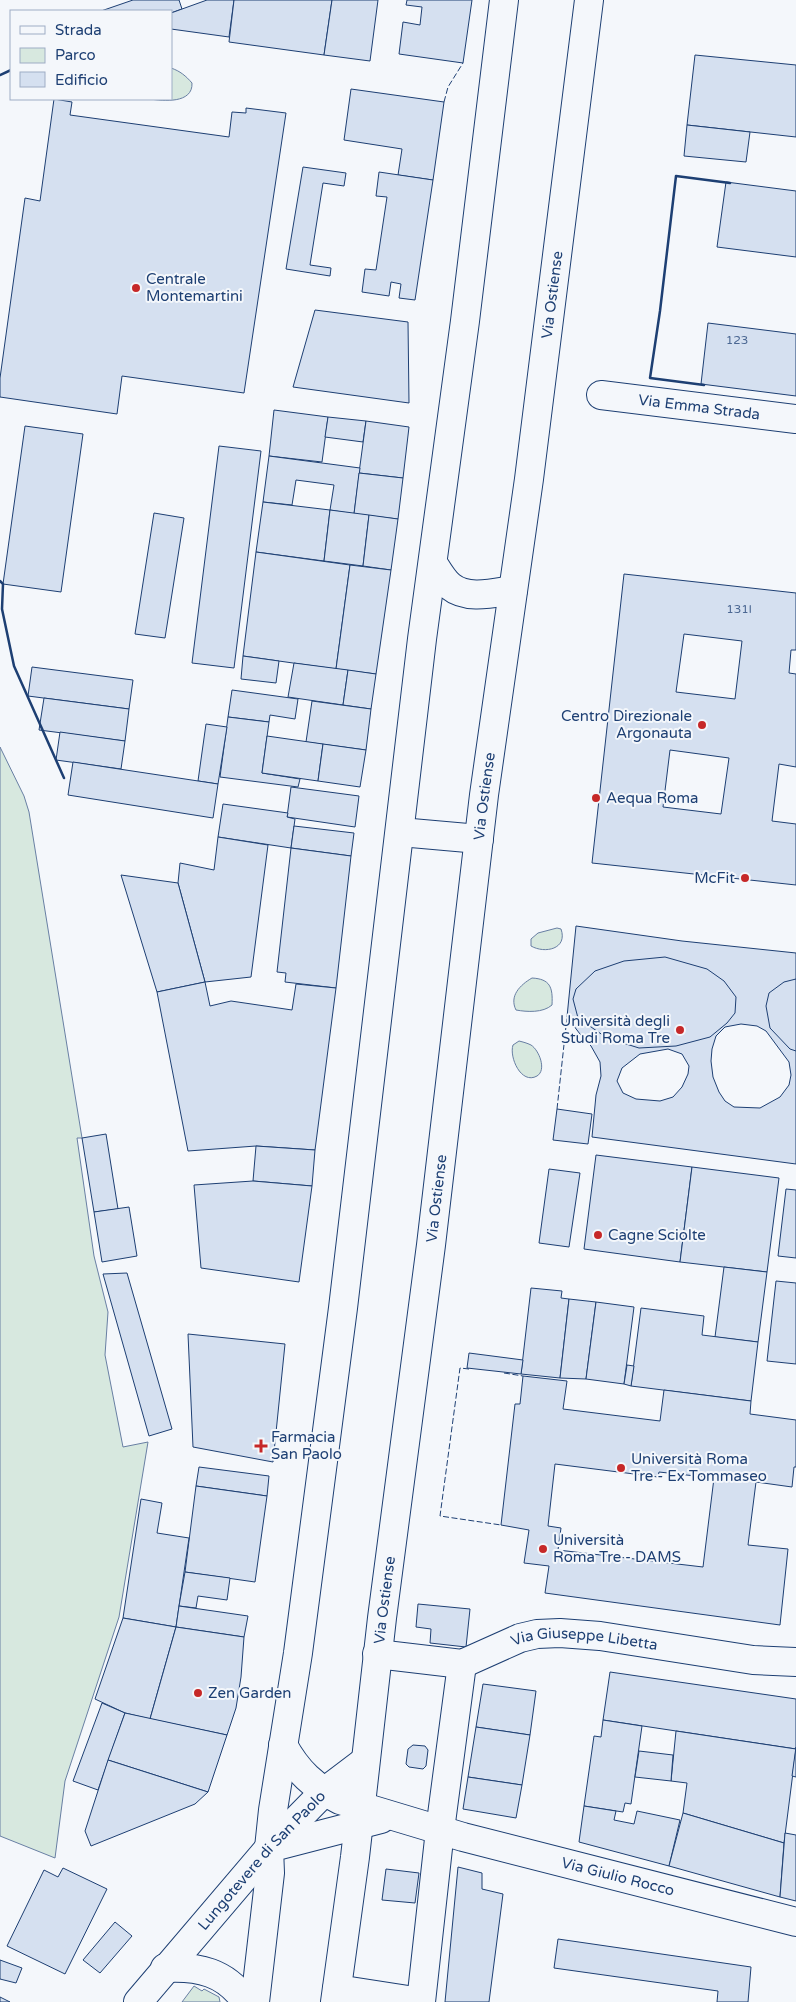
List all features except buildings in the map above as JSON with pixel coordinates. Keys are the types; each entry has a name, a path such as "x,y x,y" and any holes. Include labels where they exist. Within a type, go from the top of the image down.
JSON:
{"main road":[{"path":"255,2002 270,1873 270,1848 283,1745 298,1653 343,1308 433,563 504,0"},
{"name":"Via Ostiense","path":"462,1664 440,1830 421,2002 336,1995 428,1264 479,839 553,298 589,0"},
{"name":"Via Emma Strada","path":"602,395 796,419"},
{"path":"433,563 449,585 460,591 482,594 513,590"},
{"path":"400,832 479,839"},
{"name":"Via Giuseppe Libetta","path":"462,1664 512,1640 547,1633 600,1636 753,1660 796,1662"},
{"path":"378,1654 462,1664"},
{"path":"283,1745 300,1772 324,1792 340,1800 359,1816"},
{"name":"Lungotevere di San Paolo","path":"138,2002 165,1968 270,1848 324,1792 365,1760"},
{"path":"270,1848 359,1816 392,1816 440,1830"},
{"name":"Via Giulio Rocco","path":"440,1830 796,1922"},
{"path":"165,1968 188,1967 212,1974 235,1988 246,2002"}],"green space":[{"path":"172,68 180,72 192,83 188,95 172,100"},
{"path":"0,747 24,796 29,812 82,1138 77,1138 94,1256 108,1312 105,1355 123,1447 148,1442 119,1617 65,1781 55,1858 0,1836"},
{"path":"557,928 561,929 562,936 561,941 554,948 543,950 531,946 531,939 538,933"},
{"path":"532,978 547,982 552,993 552,1005 540,1011 516,1010 514,1000 517,991"},
{"path":"519,1041 531,1045 539,1055 542,1065 537,1076 526,1077 518,1068 512,1050 513,1045"},
{"path":"194,1986 219,1997 220,2002 182,2002"}],"fence":[{"path":"444,102 448,87 463,63"},
{"path":"557,1109 567,1017"},
{"path":"469,1369 460,1368 440,1516 501,1525"},
{"path":"504,1373 523,1376"}],"wall":[{"path":"0,75 10,70"},
{"path":"704,385 650,378 676,176 730,183"},
{"path":"0,581 3,584 2,609 14,666 64,778"}],"place":[{"name":"Centrale Montemartini","path":"136,288"},
{"name":"Centro Direzionale Argonauta","path":"702,725"},
{"name":"Aequa Roma","path":"596,798"},
{"name":"McFit","path":"745,878"},
{"name":"Università degli Studi Roma Tre","path":"680,1030"},
{"name":"Cagne Sciolte","path":"598,1235"},
{"name":"Farmacia San Paolo","path":"261,1446"},
{"name":"Università Roma Tre - Ex Tommaseo","path":"621,1468"},
{"name":"Università Roma Tre - DAMS","path":"543,1549"},
{"name":"Zen Garden","path":"198,1693"}]}
